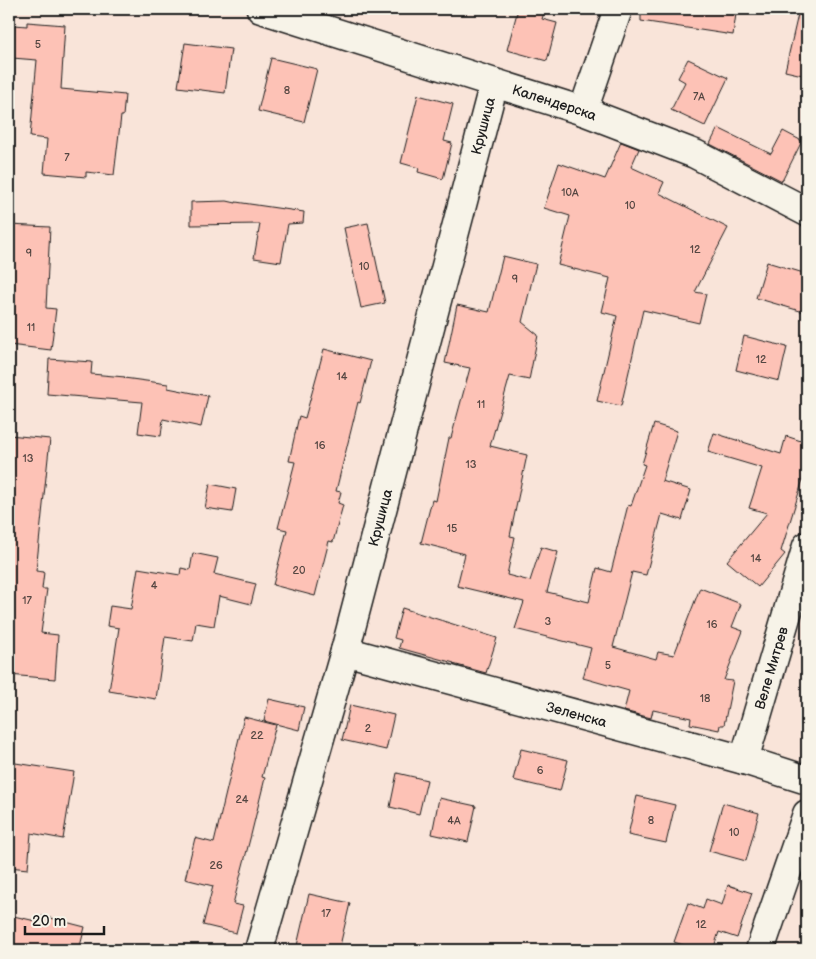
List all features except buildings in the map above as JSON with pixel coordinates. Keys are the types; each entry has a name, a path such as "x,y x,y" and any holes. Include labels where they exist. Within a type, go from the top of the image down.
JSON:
{"street":[{"name":"Календерска","path":"261,9 583,111 696,154 807,212"},
{"path":"583,111 618,9"},
{"name":"Крушица","path":"259,950 345,651 494,82"},
{"name":"Веле Митрев","path":"744,760 807,546"},
{"name":"Зеленска","path":"345,651 744,760 807,780"},
{"path":"760,950 807,814"}]}
